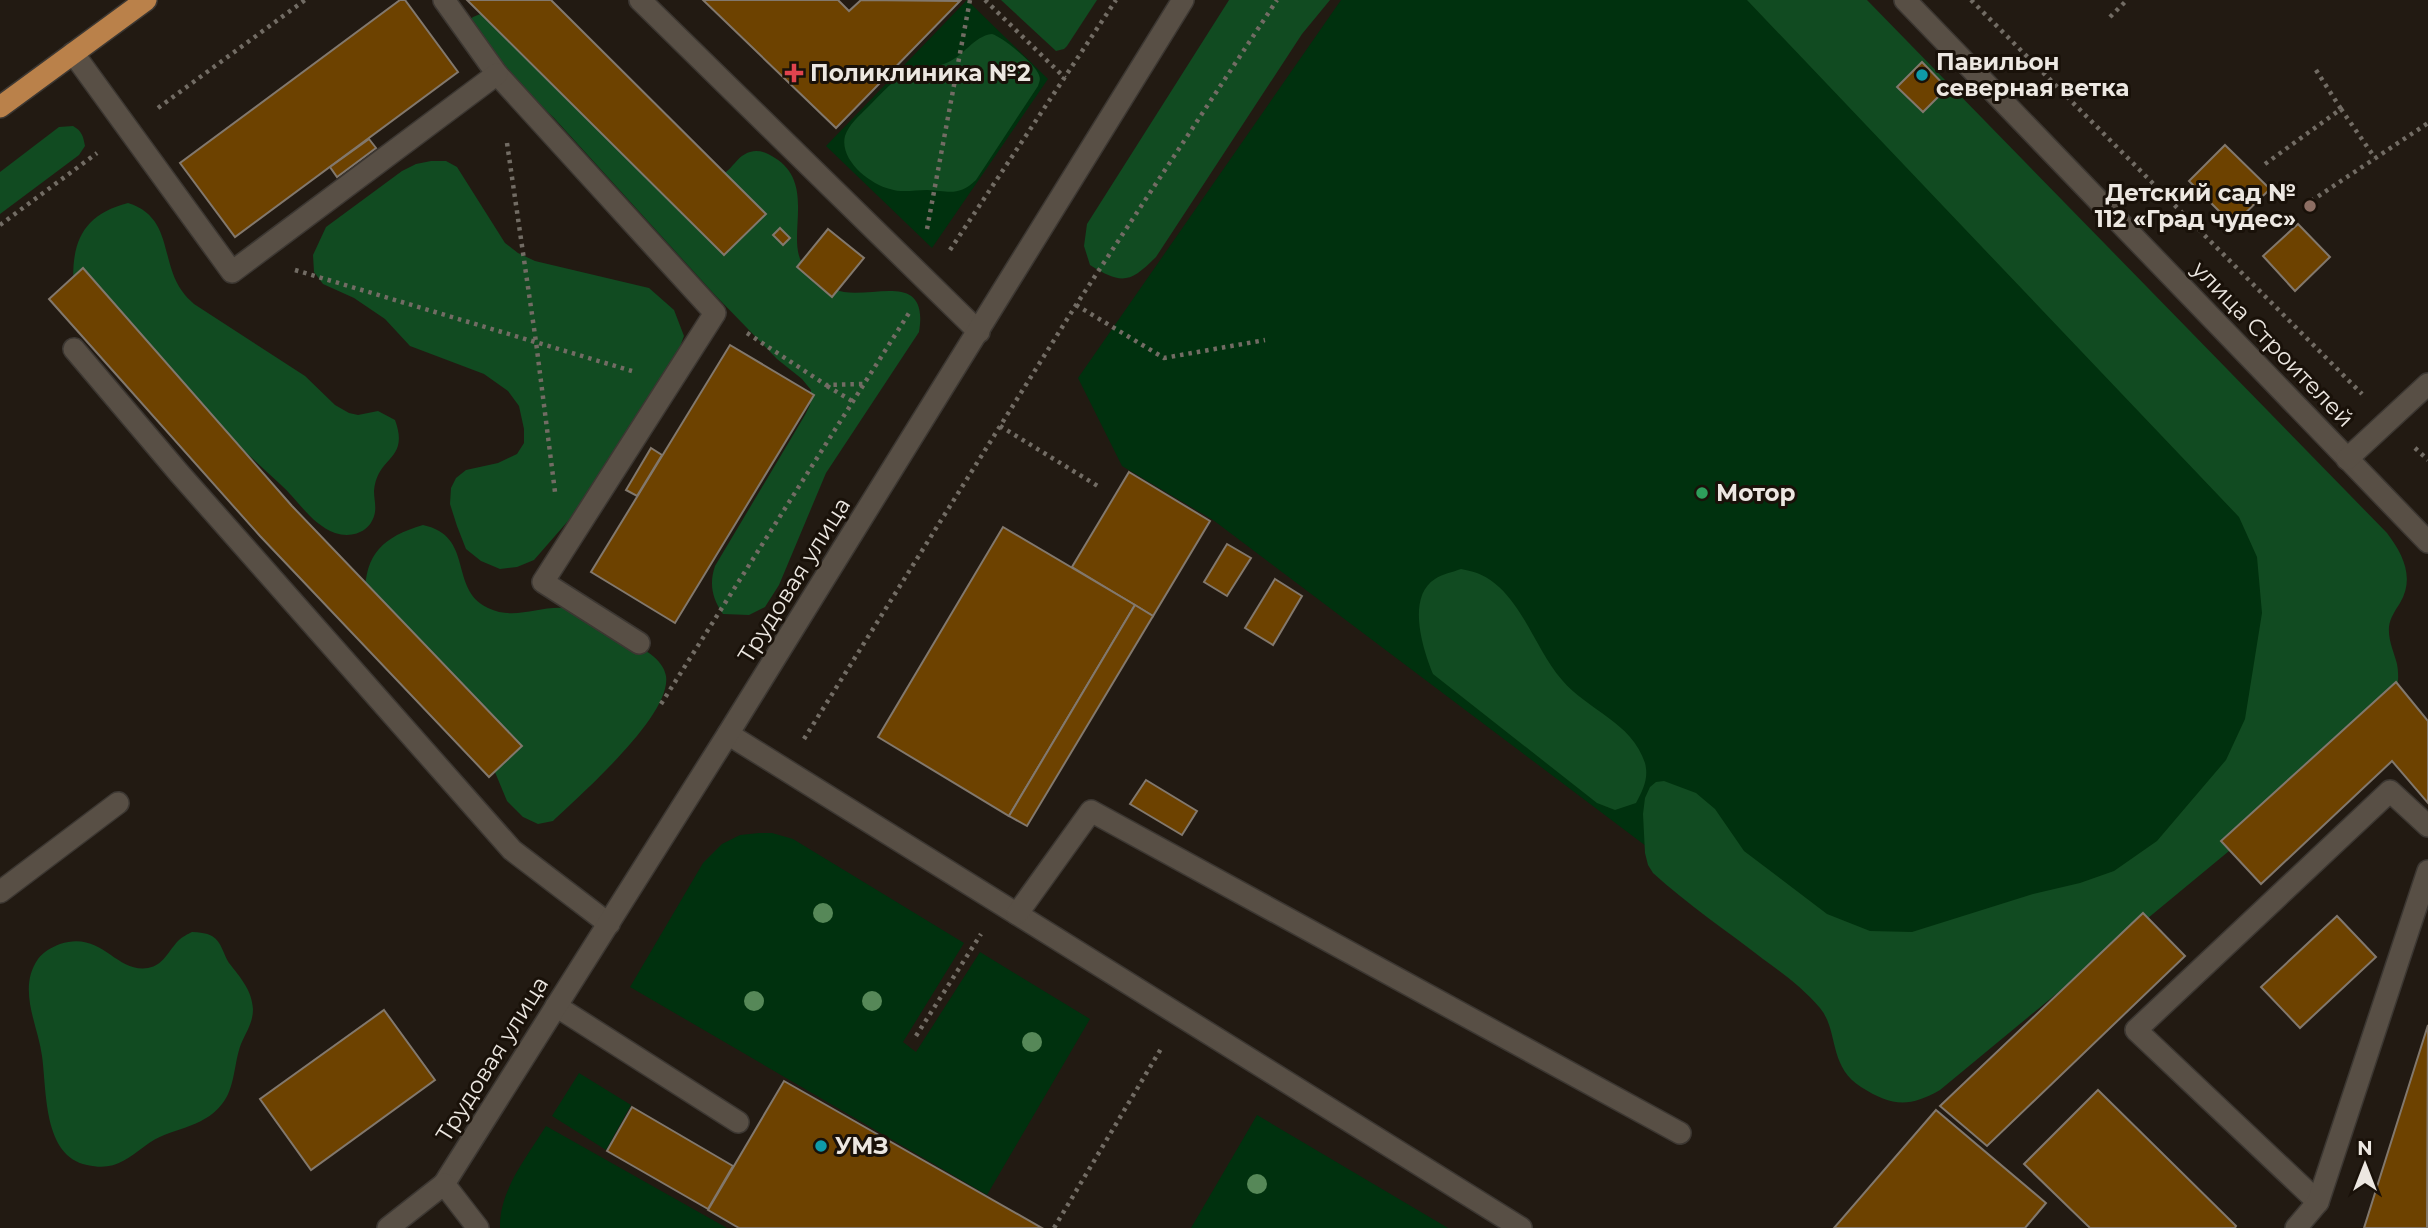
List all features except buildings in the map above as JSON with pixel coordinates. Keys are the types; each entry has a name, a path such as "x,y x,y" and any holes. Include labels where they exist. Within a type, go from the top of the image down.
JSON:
{"main road":[{"path":"0,107 146,0"}],"street":[{"path":"444,0 497,74 715,313 543,582 639,643"},
{"path":"640,0 979,332"},
{"name":"Трудовая улица","path":"388,1228 444,1184 979,332 1183,0"},
{"name":"улица Строителей","path":"1906,0 2428,542"},
{"path":"73,53 232,272 497,74"},
{"path":"74,349 188,483 512,850 609,924"},
{"path":"2347,459 2428,384"},
{"path":"728,734 1521,1228"},
{"path":"2318,1202 2136,1030 2390,791 2428,827"},
{"path":"0,892 118,803"},
{"path":"1009,909 1091,811 1680,1133"},
{"path":"2296,1228 2318,1202 2428,871"},
{"path":"556,1006 738,1122"},
{"path":"444,1184 478,1228"}],"path":[{"path":"928,282 924,247 970,0"},
{"path":"985,0 1065,78"},
{"path":"662,704 928,282 1116,0"},
{"path":"785,769 1076,305 1277,0"},
{"path":"1970,0 2428,460"},
{"path":"2110,17 2127,0"},
{"path":"2316,70 2375,158"},
{"path":"2265,163 2341,108"},
{"path":"2311,201 2428,123"},
{"path":"507,141 562,552"},
{"path":"251,257 671,383"},
{"path":"1076,305 1164,358 1265,340"},
{"path":"715,313 852,401"},
{"path":"826,385 864,384"},
{"path":"1000,426 1101,488"},
{"path":"916,1036 1009,909"},
{"path":"1054,1228 1180,1016"}],"green space":[{"path":"967,0 1048,79 932,248 826,146"},
{"path":"1001,0 1097,0 1067,46 1056,51"},
{"path":"1229,0 1330,0 1302,34 1156,257 1132,276 1110,276 1090,265 1084,246 1087,224"},
{"name":"Мотор","path":"1341,0 1754,0 2327,586 2323,691 2146,868 1861,1008 1213,520 1122,466 1078,378"},
{"path":"1747,0 1867,0 2387,533 2398,549 2407,575 2404,594 2389,627 2390,642 2397,664 2395,695 2367,737 1940,1090 1909,1102 1882,1098 1851,1079 1843,1069 1826,1017 1814,1001 1786,976 1653,873 1645,853 1643,814 1650,787 1656,782 1664,781 1696,793 1715,809 1744,851 1827,914 1870,931 1912,932 2114,871 2157,841 2226,760 2245,719 2262,613 2257,557 2239,517"},
{"path":"495,8 721,175 750,152 763,152 775,158 788,170 795,184 798,200 797,247 800,260 824,284 844,292 898,291 908,294 916,301 920,313 919,332 826,473 779,585 765,607 749,615 723,614 713,591 713,573 805,415 810,405 811,390 714,294 554,118 515,81 465,49 462,35 466,23 473,17"},
{"path":"992,34 1026,58 1037,70 1040,80 976,180 964,189 953,192 899,191 874,182 858,170 851,162 844,145 847,132 858,117 900,77 913,70 951,61 979,39"},
{"path":"73,126 83,137 85,146 79,155 0,214 0,172 59,127"},
{"path":"431,161 446,161 457,167 505,243 518,253 535,261 649,288 674,310 684,336 673,365 575,513 534,560 517,567 500,569 481,561 466,549 450,504 451,488 456,478 466,470 498,463 517,454 524,443 519,406 508,391 484,374 410,346 385,319 354,298 323,284 314,272 313,255 326,227 402,171"},
{"path":"128,203 152,218 164,241 175,279 183,293 194,304 305,376 335,405 358,415 378,411 395,420 399,433 396,451 376,479 375,512 366,529 355,534 342,535 319,524 280,484 74,291 74,260 82,234 99,215"},
{"path":"423,525 439,531 449,540 456,551 468,589 488,608 509,613 550,608 579,611 594,617 645,650 664,670 664,692 640,732 603,774 553,821 538,824 523,817 507,801 487,753 365,598 368,570 378,550 396,535"},
{"path":"1461,569 1482,575 1499,587 1517,608 1562,680 1620,727 1639,749 1646,774 1645,784 1636,803 1615,810 1597,803 1433,674 1419,624 1421,598 1426,587 1435,579"},
{"path":"772,833 793,839 964,943 903,1042 916,1052 980,952 1090,1019 987,1195 630,987 703,863 722,844 740,835"},
{"path":"192,932 210,935 218,941 229,963 245,984 252,1002 252,1019 241,1044 226,1098 205,1119 154,1140 112,1166 96,1167 73,1159 62,1149 55,1136 47,1104 42,1056 29,995 29,982 38,959 60,944 74,941 98,947 136,968 148,968 162,961 179,940"},
{"path":"579,1073 631,1105 606,1150 552,1116"},
{"path":"1257,1115 1448,1228 1191,1228"},
{"path":"546,1126 727,1228 500,1228 509,1187"}],"place":[{"name":"Поликлиника №2","path":"794,73"},
{"name":"Павильон северная ветка","path":"1922,75"},
{"name":"Детский сад № 112 «Град чудес»","path":"2310,206"},
{"name":"Мотор","path":"1702,493"},
{"name":"УМЗ","path":"821,1146"}]}
